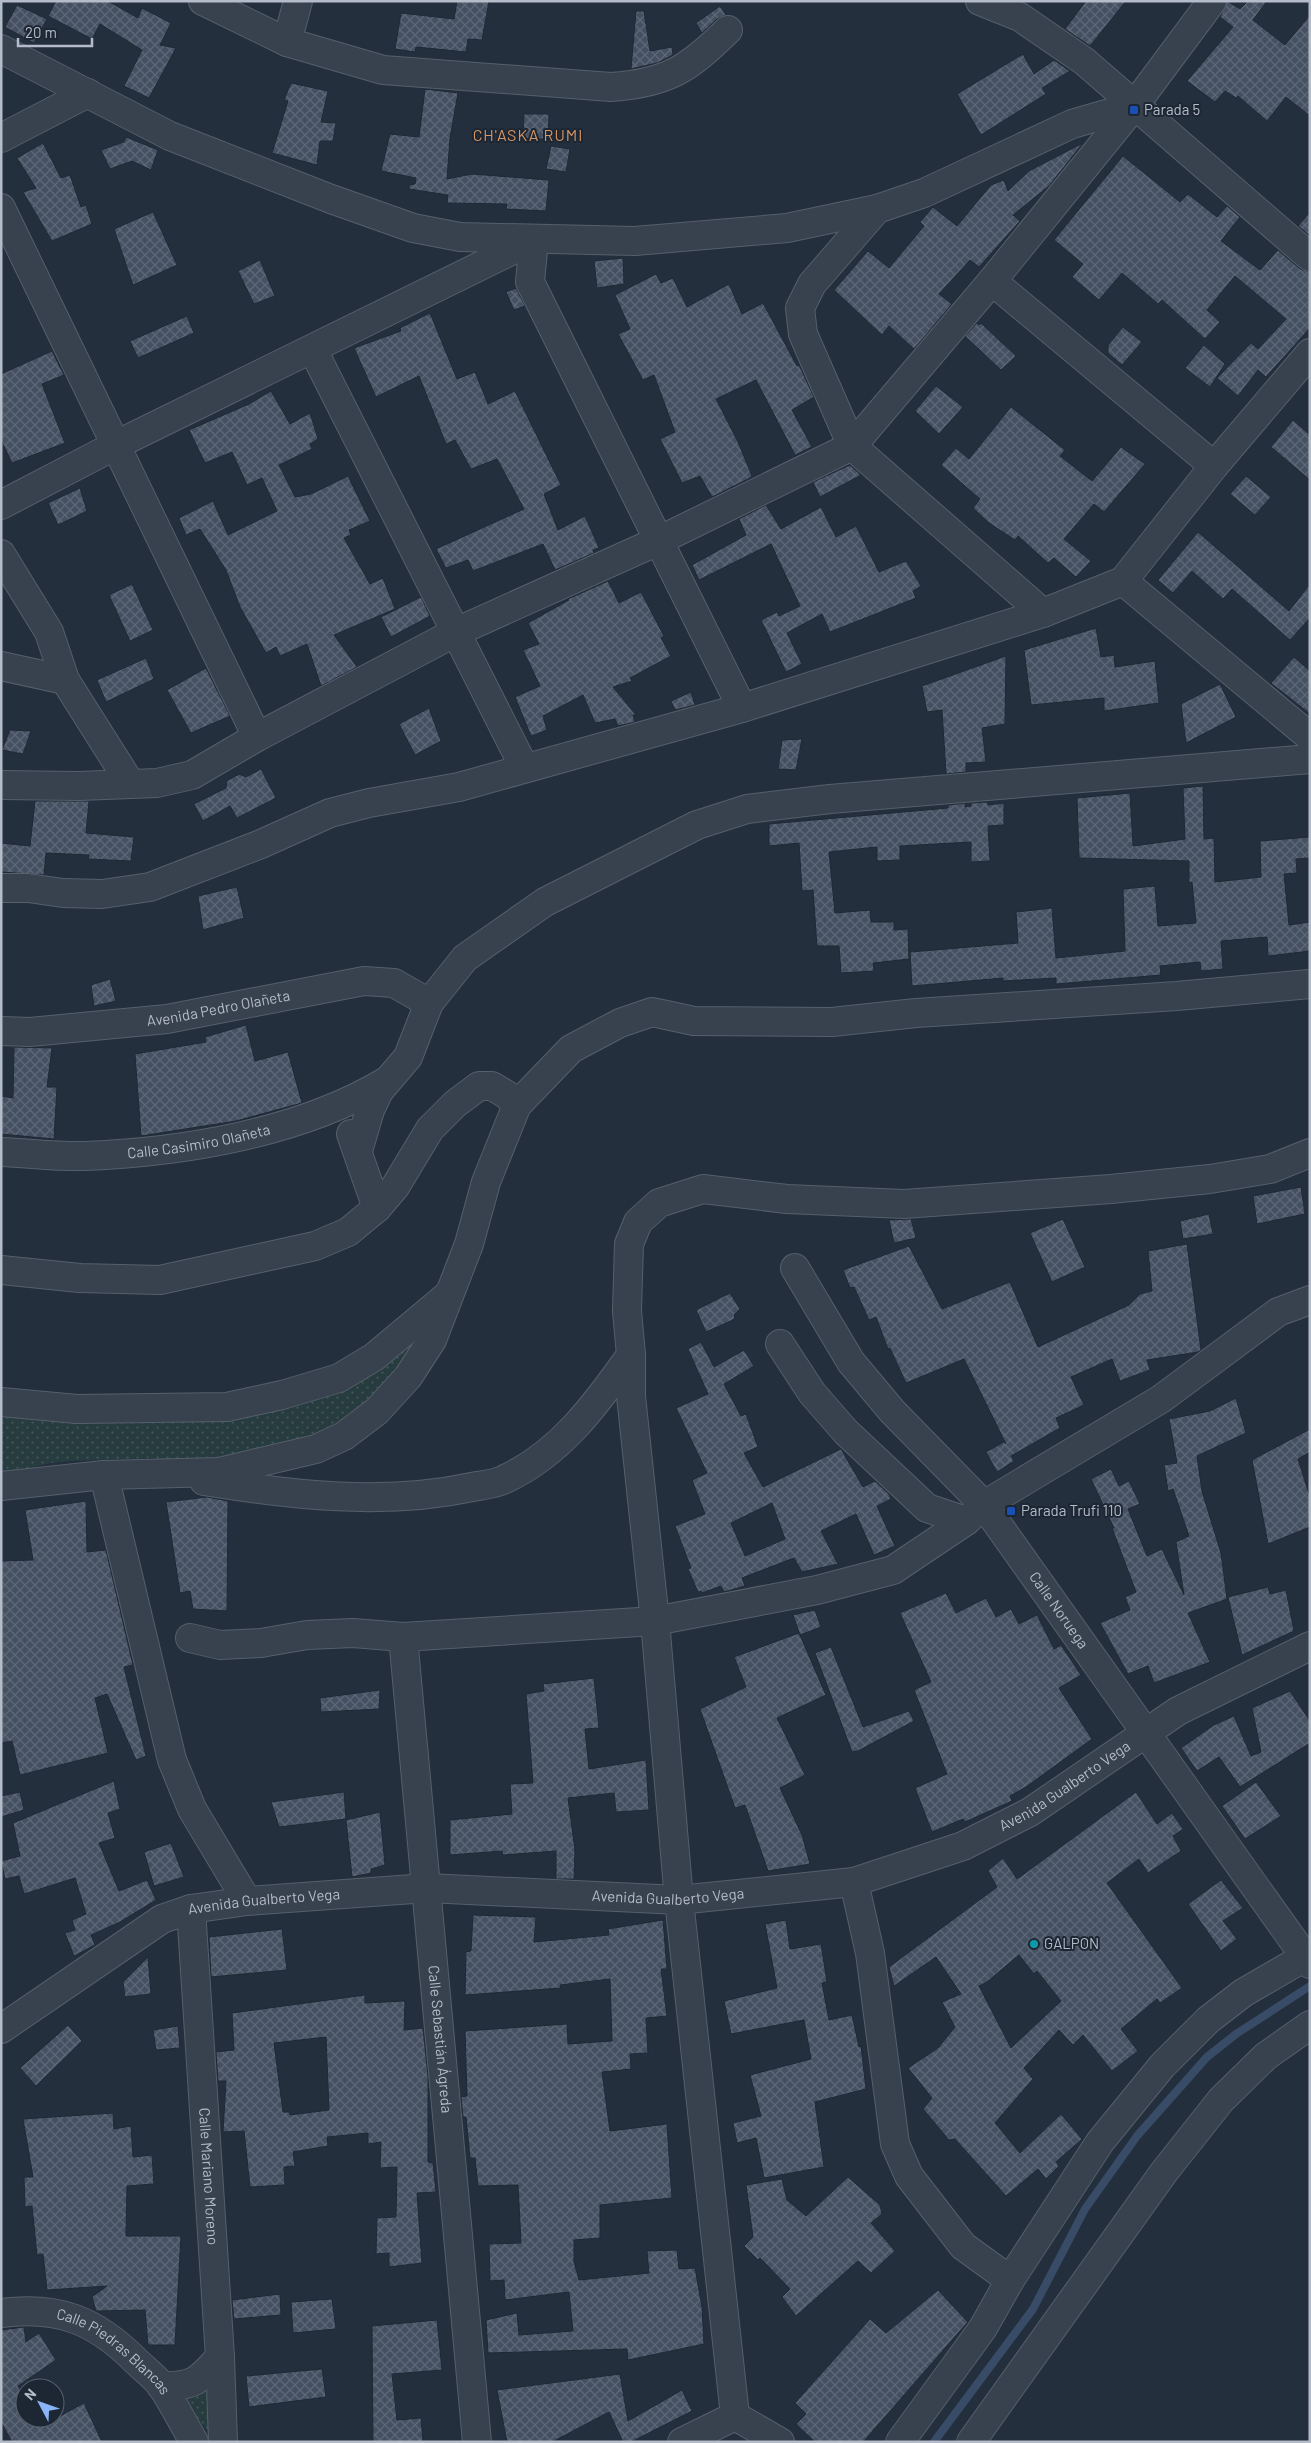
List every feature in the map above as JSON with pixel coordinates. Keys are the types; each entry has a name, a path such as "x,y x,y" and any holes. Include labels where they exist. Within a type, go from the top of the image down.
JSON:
{"street":[{"path":"203,1 287,42 383,70 611,87 642,85 673,74 700,58 728,30"},
{"path":"287,42 298,1"},
{"path":"980,1 1020,17 1084,61 1310,257"},
{"path":"1,785 78,786 157,783 192,774 257,737 456,632 658,541 852,446 992,281 1134,106 1212,1"},
{"path":"1,49 170,136 413,228 460,236 534,240 635,240 787,228 878,209 924,193 1072,124 1134,106"},
{"path":"1,138 88,93"},
{"path":"1,208 257,737"},
{"path":"878,209 812,284 800,308 804,334 852,446 1043,613"},
{"path":"1,505 116,445 314,350 534,240"},
{"path":"534,240 530,282 742,708"},
{"path":"992,281 1214,466"},
{"path":"314,350 524,767"},
{"path":"1,888 28,888 63,894 102,894 150,887 261,844 330,813 369,803 459,787 524,767 742,708 1043,613 1123,581 1214,466 1310,353"},
{"path":"1,554 49,632 65,680 130,783"},
{"path":"1123,581 1310,737"},
{"path":"1,666 65,680"},
{"path":"358,1151 370,1110 386,1081 408,1057 430,1003 465,958 545,902 697,825 747,809 1310,758"},
{"name":"Avenida Pedro Olañeta","path":"1,1031 30,1032 167,1019 364,981 394,983 430,1003"},
{"path":"1,1486 150,1473 219,1472 316,1449 344,1436 377,1412 408,1377 432,1340 469,1244 486,1182 517,1105 571,1049 620,1023 652,1012 694,1021 832,1022 916,1013 1177,996 1310,984"},
{"name":"Calle Casimiro Olañeta","path":"1,1152 84,1156 164,1149 240,1136 339,1106 357,1099 386,1081"},
{"path":"1,1270 80,1278 160,1280 315,1246 348,1232 377,1208 395,1187 430,1129 455,1104 479,1086 492,1086 507,1095 517,1105"},
{"path":"339,1106 358,1151 377,1208"},
{"path":"735,2416 679,1900 656,1621 631,1396 631,1355 626,1311 629,1244 638,1222 659,1202 703,1189 787,1199 904,1204 1111,1189 1210,1179 1270,1169 1310,1153"},
{"name":"Calle Noruega","path":"795,1268 851,1362 975,1513 1145,1734 1308,1958"},
{"path":"1,1402 77,1410 227,1407 282,1395 339,1378 374,1358 452,1292"},
{"path":"190,1638 220,1645 261,1643 307,1635 352,1633 403,1637 656,1621 817,1590 893,1570 975,1513 1161,1399 1278,1312 1310,1300"},
{"path":"780,1344 812,1393 846,1432 927,1508 975,1513"},
{"path":"150,1473 272,1492 368,1497 436,1495 504,1480 548,1452 590,1412 631,1355"},
{"path":"104,1476 172,1760 192,1809 247,1901"},
{"name":"Calle Sebastián Ágreda","path":"403,1637 477,2442"},
{"name":"Avenida Gualberto Vega","path":"1,2029 162,1919 191,1909 247,1901 426,1888 679,1900 854,1882 963,1846 1030,1812 1178,1711 1310,1646"},
{"path":"854,1882 870,1954 895,2144 910,2176 963,2246 1010,2280"},
{"name":"Calle Mariano Moreno","path":"191,1909 220,2357 223,2442"},
{"path":"900,2442 983,2328 1010,2280 1100,2142 1162,2066 1208,2020 1243,1993 1308,1958"},
{"path":"971,2442 1164,2172 1221,2100 1266,2056 1310,2025"},
{"name":"Calle Piedras Blancas","path":"1,2314 25,2310 60,2314 95,2326 123,2348 161,2386 194,2442"},
{"path":"161,2386 184,2386 210,2369 220,2357"},
{"path":"682,2442 735,2416"},
{"path":"735,2416 780,2442"}],"green space":[{"path":"432,1315 412,1356 353,1421 309,1440 201,1463 151,1458 71,1461 50,1463 1,1475 1,1412 245,1414"},
{"path":"210,2384 213,2438 181,2396"}],"building":[{"path":"56,1 108,1 138,18 142,8 171,23 160,45 176,48 149,98 124,86 142,50 100,24 92,39 48,16"},
{"path":"457,1 489,1 482,40 468,39 466,52 416,47 415,52 395,49 401,13 454,19"},
{"path":"1086,1 1126,1 1090,46 1065,29"},
{"path":"1227,1 1240,9 1248,1 1267,1 1253,20 1285,45 1310,15 1310,116 1286,97 1267,121 1238,96 1236,98 1225,91 1215,102 1187,81 1233,27 1220,17"},
{"path":"17,5 47,19 34,43 5,27"},
{"path":"720,6 726,15 717,19 702,33 696,23"},
{"path":"636,11 644,11 650,51 672,47 673,55 657,63 631,69"},
{"path":"1023,54 1034,74 1054,60 1070,71 1042,88 1046,94 981,135 957,94"},
{"path":"291,83 328,91 321,122 336,123 333,141 320,141 317,165 272,153 288,101 284,100"},
{"path":"425,89 458,93 450,138 447,179 472,174 549,180 546,211 506,209 507,204 447,203 448,195 409,189 409,185 415,184 416,178 381,171 390,134 419,137"},
{"path":"524,114 549,114 548,139 523,139"},
{"path":"126,137 158,150 151,170 132,161 110,169 101,150 124,142"},
{"path":"43,143 61,178 70,175 81,207 86,205 92,224 52,241 23,192 36,188 17,158"},
{"path":"1083,143 1049,186 1013,215 1020,221 979,267 970,260 939,294 952,304 914,349 889,326 882,335 834,290 868,251 889,268 924,226 920,222 933,207 957,226 991,185 1004,180 1008,191 1029,171"},
{"path":"551,146 570,149 566,172 546,169"},
{"path":"1123,156 1180,202 1188,194 1217,217 1227,206 1240,217 1221,241 1260,270 1278,250 1300,269 1310,272 1310,328 1266,377 1258,370 1238,396 1217,378 1251,343 1258,349 1286,319 1235,276 1207,310 1220,322 1205,339 1162,300 1158,304 1122,273 1099,300 1072,277 1083,264 1054,240"},
{"path":"153,212 177,265 133,285 114,229"},
{"path":"1310,212 1310,236 1298,226"},
{"path":"623,258 624,284 597,288 594,261"},
{"path":"260,260 275,296 254,304 238,271"},
{"path":"656,274 661,283 673,278 687,307 729,284 742,314 763,303 797,366 799,365 814,397 792,410 812,447 795,455 756,380 716,399 738,442 752,476 712,497 700,476 682,483 660,439 675,432 654,375 643,380 618,334 630,329 615,295"},
{"path":"516,288 525,306 514,310 506,292"},
{"path":"430,313 457,379 475,372 488,404 515,391 561,485 544,494 558,530 585,516 599,548 593,550 594,553 555,570 543,544 473,571 468,560 446,568 436,549 524,509 497,459 471,469 455,440 446,444 419,376 376,397 354,348 401,331 400,328"},
{"path":"187,316 194,333 138,358 130,341"},
{"path":"977,323 979,325 981,323 1016,356 1001,370 965,336"},
{"path":"1123,327 1142,342 1122,365 1108,353 1108,345"},
{"path":"1204,345 1225,364 1210,387 1185,368"},
{"path":"52,351 64,375 42,384 65,443 12,463 1,440 1,374"},
{"path":"936,386 963,407 939,434 915,411"},
{"path":"271,391 290,424 310,413 318,439 310,444 312,449 279,465 295,497 311,494 348,476 370,521 349,530 351,535 344,538 370,584 383,578 395,609 334,635 357,667 321,686 307,644 280,656 276,647 266,653 240,607 226,570 200,529 186,535 179,518 213,501 228,535 277,511 262,478 247,485 232,452 205,463 189,430 249,404"},
{"path":"1011,407 1065,450 1060,456 1092,481 1121,447 1145,464 1104,512 1094,504 1064,539 1091,561 1076,577 1054,558 1048,563 1018,536 1015,540 989,523 973,508 980,499 941,465 956,448 969,459"},
{"path":"1293,420 1310,435 1310,480 1271,447"},
{"path":"850,465 861,475 820,497 813,482"},
{"path":"1246,476 1271,497 1255,515 1230,494"},
{"path":"80,488 87,511 58,525 48,503"},
{"path":"766,505 781,529 821,507 836,537 856,526 879,572 906,561 921,586 913,591 916,598 830,632 822,614 787,633 802,664 786,672 761,620 777,612 779,616 800,606 771,544 699,580 692,565 746,535 739,519"},
{"path":"1198,532 1289,611 1310,584 1310,618 1290,640 1232,589 1223,599 1192,571 1173,593 1158,580"},
{"path":"608,581 619,603 641,592 664,636 661,638 671,656 630,678 632,681 613,687 636,715 633,715 635,722 618,726 615,719 595,723 583,695 543,716 547,730 531,736 515,697 540,686 523,650 539,644 528,623 568,599"},
{"path":"132,584 153,630 130,641 109,595"},
{"path":"421,597 430,616 391,637 381,617"},
{"path":"1096,628 1101,657 1114,655 1115,667 1155,661 1159,703 1104,711 1104,698 1031,705 1024,650"},
{"path":"1006,656 1005,724 982,728 986,762 966,763 966,772 946,774 942,710 927,712 922,686"},
{"path":"1294,657 1310,671 1310,714 1271,683"},
{"path":"146,658 154,679 106,702 97,680"},
{"path":"206,668 230,716 191,733 167,690"},
{"path":"1220,684 1236,717 1186,743 1181,704"},
{"path":"691,692 695,705 675,710 671,701"},
{"path":"429,708 441,741 415,755 399,724"},
{"path":"10,730 31,731 23,754 2,750"},
{"path":"802,739 796,770 778,769 782,740"},
{"path":"261,769 276,798 237,818 230,806 203,821 194,804 226,788 227,781 239,774 246,777"},
{"path":"1203,786 1204,839 1214,838 1215,882 1261,877 1260,841 1310,837 1310,858 1296,859 1297,873 1284,874 1289,925 1310,922 1310,951 1268,956 1267,937 1221,941 1223,969 1201,971 1200,962 1160,966 1161,975 1056,984 1056,978 1003,981 1003,978 912,986 910,952 1018,943 1016,912 1052,908 1056,958 1125,951 1123,889 1155,886 1158,926 1196,923 1192,882 1189,883 1189,861 1079,858 1077,798 1130,793 1133,846 1185,839 1183,788"},
{"path":"35,801 89,801 86,833 134,837 131,861 88,859 89,855 46,853 44,875 1,872 1,843 30,846"},
{"path":"987,802 988,805 1004,803 1004,825 988,826 990,861 971,862 971,842 900,846 900,860 877,861 877,847 829,852 835,913 870,910 871,922 894,922 894,930 908,929 909,959 873,963 874,971 841,973 839,946 817,946 813,890 802,891 799,843 769,846 769,824 948,808 948,805 965,803 965,807 971,806 971,803"},
{"path":"237,887 244,918 203,930 198,896"},
{"path":"110,979 116,1001 94,1006 91,985"},
{"path":"246,1025 255,1061 288,1052 302,1103 236,1121 141,1136 135,1054 206,1042 205,1037"},
{"path":"14,1047 52,1048 47,1087 57,1087 54,1139 1,1134 1,1096 13,1098"},
{"path":"1301,1187 1305,1214 1257,1224 1253,1196"},
{"path":"1209,1214 1213,1234 1183,1239 1180,1221"},
{"path":"911,1219 916,1238 894,1243 889,1220"},
{"path":"1063,1219 1085,1267 1052,1282 1030,1233"},
{"path":"1187,1244 1201,1350 1147,1360 1150,1370 1120,1381 1112,1359 1071,1377 1084,1405 1056,1418 1060,1428 1011,1456 1014,1461 997,1472 986,1452 1004,1442 1006,1444 964,1359 906,1383 890,1348 888,1349 876,1317 869,1320 854,1287 850,1288 843,1270 909,1246 942,1309 1010,1282 1038,1347 1129,1305 1140,1294 1152,1291 1148,1251"},
{"path":"730,1293 740,1309 734,1315 735,1319 706,1332 696,1310"},
{"path":"701,1342 714,1367 744,1350 754,1366 724,1384 741,1416 746,1414 758,1447 744,1453 763,1487 841,1449 863,1487 875,1481 889,1494 891,1499 877,1506 895,1546 874,1555 856,1514 821,1531 838,1564 802,1572 794,1558 742,1578 745,1586 724,1592 721,1586 702,1593 701,1591 698,1592 688,1569 691,1568 675,1526 705,1514 692,1480 707,1473 676,1408 708,1394 688,1349","holes":["772,1503 785,1539 745,1556 731,1523"]},
{"path":"1236,1398 1246,1433 1197,1456 1202,1491 1221,1553 1227,1599 1188,1613 1210,1662 1154,1683 1148,1666 1128,1674 1100,1623 1130,1610 1125,1597 1136,1592 1112,1528 1114,1528 1091,1479 1111,1469 1119,1486 1129,1481 1140,1504 1128,1509 1147,1556 1162,1549 1184,1595 1176,1542 1189,1536 1173,1489 1168,1491 1164,1465 1177,1463 1169,1419 1210,1411"},
{"path":"1310,1429 1310,1452 1298,1459 1310,1497 1310,1527 1268,1544 1252,1460"},
{"path":"207,1497 228,1501 227,1611 193,1609 190,1591 180,1593 166,1502"},
{"path":"86,1501 87,1552 106,1550 133,1665 124,1667 146,1756 136,1760 107,1694 95,1698 108,1753 20,1775 12,1741 1,1743 1,1561 33,1560 25,1510"},
{"path":"1268,1587 1270,1594 1286,1590 1294,1631 1242,1655 1228,1597"},
{"path":"946,1593 956,1613 986,1598 996,1617 1011,1609 1019,1624 1037,1615 1054,1649 1061,1645 1081,1675 1059,1688 1092,1739 1026,1787 1010,1796 1012,1801 965,1822 963,1819 932,1832 915,1788 947,1774 914,1690 931,1682 900,1613"},
{"path":"815,1610 821,1627 800,1635 793,1615"},
{"path":"799,1633 826,1695 777,1718 805,1775 780,1788 802,1835 810,1864 768,1871 745,1805 735,1808 700,1709 746,1687 734,1657"},
{"path":"831,1647 863,1727 909,1711 914,1721 858,1751 852,1752 815,1653"},
{"path":"594,1678 599,1728 585,1729 589,1769 646,1760 649,1810 616,1812 614,1793 568,1798 575,1850 574,1879 556,1879 556,1851 503,1855 502,1851 450,1855 450,1820 512,1814 510,1784 533,1783 526,1694 544,1691 543,1684"},
{"path":"380,1690 379,1709 321,1712 320,1698"},
{"path":"1290,1691 1310,1721 1310,1743 1240,1787 1219,1757 1197,1771 1181,1748 1214,1725 1234,1716 1251,1756 1261,1752 1252,1708"},
{"path":"114,1781 120,1809 108,1813 115,1838 99,1843 119,1891 147,1880 156,1900 120,1922 91,1935 95,1945 74,1956 65,1933 75,1930 72,1920 86,1914 75,1878 24,1894 19,1876 5,1879 1,1861 20,1856 13,1823"},
{"path":"1256,1782 1281,1816 1245,1839 1222,1806"},
{"path":"20,1792 24,1810 1,1817 1,1796"},
{"path":"344,1792 346,1819 279,1827 271,1802"},
{"path":"1136,1792 1157,1824 1172,1813 1183,1829 1173,1836 1181,1851 1148,1873 1139,1859 1107,1883 1182,1988 1160,2003 1157,1999 1121,2029 1138,2051 1112,2071 1083,2035 1073,2045 1059,2030 1024,2068 1033,2079 995,2123 1020,2153 1061,2114 1082,2139 1056,2162 1059,2166 1046,2179 1038,2169 1006,2196 955,2139 949,2140 923,2109 932,2098 908,2068 938,2048 955,2027 942,2002 961,1994 936,1957 894,1986 889,1967 997,1887 988,1871 1003,1858 1017,1879","holes":["1019,1955 1034,1974 1037,1971 1061,2001 1011,2048 979,1986 987,1982"]},
{"path":"380,1812 385,1865 371,1869 371,1873 352,1877 346,1820"},
{"path":"171,1843 184,1877 154,1886 144,1852"},
{"path":"1221,1880 1243,1908 1223,1921 1237,1939 1221,1951 1188,1904"},
{"path":"473,1915 536,1917 534,1942 609,1935 608,1929 663,1920 667,1969 661,1969 667,2016 646,2018 648,2053 630,2054 631,2069 602,2072 610,2131 667,2124 672,2198 600,2205 600,2238 574,2240 574,2262 579,2280 649,2273 647,2251 677,2250 679,2269 695,2268 702,2307 704,2344 628,2360 627,2349 488,2353 486,2320 517,2313 519,2335 573,2331 569,2292 505,2300 504,2280 490,2281 489,2244 521,2243 518,2185 478,2186 475,2158 470,2158 466,2117 463,2117 461,2097 467,2096 465,2031 567,2024 568,2044 612,2041 610,1979 560,1985 561,1988 465,1995 466,1952 471,1951"},
{"path":"786,1920 790,1949 821,1944 827,1982 822,1983 829,2020 852,2015 859,2047 861,2046 866,2089 815,2102 824,2167 764,2178 756,2138 737,2143 733,2123 761,2116 750,2075 811,2059 804,2020 731,2034 724,2001 777,1988 765,1924"},
{"path":"282,1929 287,1970 211,1977 209,1937"},
{"path":"148,1957 151,1994 125,1997 123,1982"},
{"path":"365,1995 365,2003 405,2001 404,2030 423,2028 428,2076 428,2162 433,2163 436,2192 417,2193 422,2263 389,2267 389,2253 376,2254 377,2218 396,2217 397,2167 380,2168 381,2142 368,2144 368,2133 327,2137 328,2146 293,2152 295,2166 284,2167 285,2185 250,2187 244,2131 223,2132 226,2081 218,2081 216,2052 234,2050 232,2013","holes":["326,2037 329,2110 290,2115 289,2112 283,2112 274,2043"]},
{"path":"68,2025 82,2041 36,2086 20,2068"},
{"path":"178,2026 180,2048 156,2050 153,2030"},
{"path":"113,2113 114,2129 131,2126 133,2157 152,2155 154,2184 127,2186 126,2236 181,2236 175,2345 148,2345 145,2310 96,2311 92,2297 107,2286 47,2290 43,2254 37,2255 32,2206 25,2207 24,2177 33,2177 23,2119"},
{"path":"848,2177 880,2205 882,2214 871,2223 895,2251 871,2273 858,2261 796,2316 782,2297 790,2289 760,2258 758,2260 744,2246 753,2237 746,2185 782,2179 787,2200 806,2216"},
{"path":"938,2290 968,2322 863,2442 815,2442 796,2424 806,2414 795,2403 870,2319 886,2333"},
{"path":"280,2294 281,2315 234,2319 232,2300"},
{"path":"332,2299 336,2329 293,2333 291,2302"},
{"path":"437,2320 442,2370 392,2374 397,2420 421,2418 423,2442 373,2442 372,2326"},
{"path":"24,2327 26,2342 39,2333 56,2360 30,2378 15,2378 15,2428 65,2428 65,2413 84,2403 102,2442 12,2442 1,2422 1,2330"},
{"path":"322,2369 326,2397 249,2407 246,2376"},
{"path":"620,2374 628,2421 682,2390 692,2411 631,2442 623,2442 609,2412 552,2442 507,2442 497,2390"}],"waterway":[{"path":"934,2442 1033,2309 1085,2209 1137,2136 1207,2057 1236,2034 1310,1986"}],"place":[{"name":"Parada 5","path":"1134,110"},
{"name":"Parada Trufi 110","path":"1011,1511"},
{"name":"GALPON","path":"1034,1944"}],"district":[{"name":"CH'ASKA RUMI","path":"528,135"}]}
